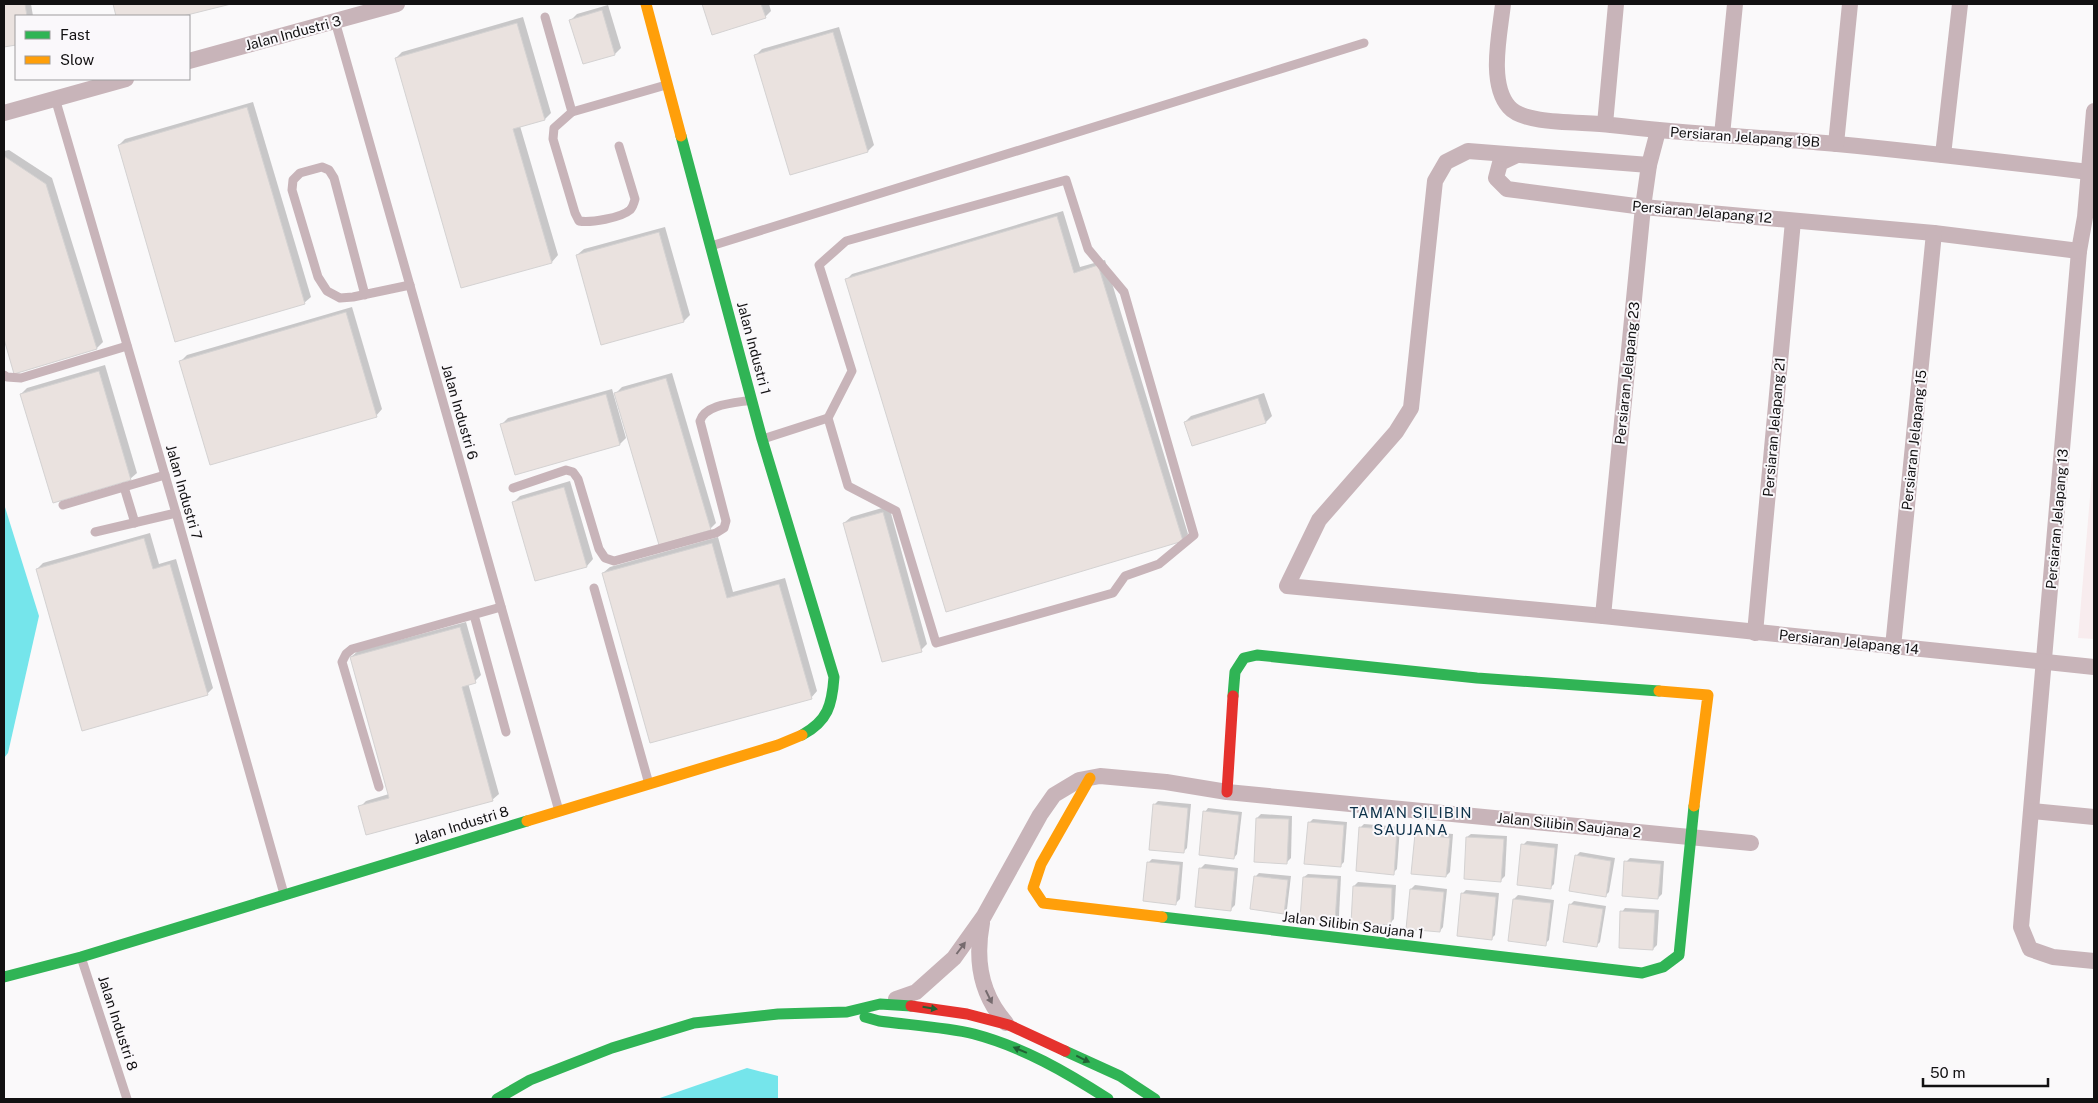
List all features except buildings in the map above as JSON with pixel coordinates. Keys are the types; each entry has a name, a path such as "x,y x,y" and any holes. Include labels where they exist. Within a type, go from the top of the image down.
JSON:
{"main road":[{"name":"Jalan Industri 1","path":"646,4 666,85 762,439 834,677 833,699"},
{"path":"1227,792 1235,672 1244,658 1257,655 1477,678 1708,695 1690,837"},
{"name":"Jalan Industri 8","path":"4,977 81,957 796,739 813,730 825,716 833,699"},
{"name":"Jalan Silibin Saujana 1","path":"1090,778 1041,864 1033,888 1043,903 1626,972 1642,973 1663,967 1679,955 1690,837"},
{"path":"497,1099 530,1080 612,1048 694,1023 778,1014 847,1012 880,1004 920,1006 967,1014 1009,1025 1120,1076 1154,1099"},
{"path":"847,1012 879,1021 981,1036 1020,1050 1069,1074 1108,1099"}],"street":[{"name":"Jalan Industri 3","path":"190,61 397,4"},
{"name":"Persiaran Jelapang 19B","path":"1503,4 1497,75 1500,93 1509,108 1520,116 1533,119 1604,124 1658,131 1836,144 1943,156 2090,181"},
{"path":"1604,124 1616,4"},
{"path":"1722,136 1735,4"},
{"path":"1836,144 1850,4"},
{"path":"1943,156 1960,4"},
{"path":"4,113 122,80"},
{"name":"Persiaran Jelapang 13","path":"2094,111 2090,217 2079,251 2021,927 2030,949 2053,957 2094,961"},
{"name":"Persiaran Jelapang 23","path":"1603,616 1643,207 1649,165 1658,131"},
{"name":"Persiaran Jelapang 14","path":"1522,154 1468,151 1446,162 1435,181 1411,408 1396,432 1319,520 1287,586 1603,616 2094,668"},
{"name":"Persiaran Jelapang 12","path":"1649,165 1522,154 1500,163 1496,178 1507,189 1643,207 1934,233 2079,251"},
{"name":"Persiaran Jelapang 21","path":"1755,633 1793,221"},
{"name":"Persiaran Jelapang 15","path":"1893,647 1934,233"},
{"name":"Jalan Silibin Saujana 2","path":"1090,778 1100,776 1166,782 1227,792 1751,843"},
{"path":"880,1004 916,992 954,958 984,916 1040,815 1054,795 1079,780 1090,778"},
{"path":"2032,811 2094,817"},
{"path":"984,916 978,952 980,972 984,988 995,1010 1009,1025"}],"lane":[{"path":"545,17 572,112"},
{"name":"Jalan Industri 6","path":"335,21 559,811"},
{"path":"711,246 1364,43"},
{"path":"619,146 635,199 631,209 625,214 589,222 579,221 575,214 553,139 554,128 572,112 666,85"},
{"name":"Jalan Industri 7","path":"55,98 176,513 284,895"},
{"path":"365,295 334,178 329,170 322,167 300,173 293,180 292,190 318,277 328,291 340,298 365,295 410,285"},
{"path":"762,439 828,418 852,370 819,265 846,241 1066,180 1088,249 1124,292 1194,535 1159,564 1125,576 1113,594 936,642 896,511 848,486 828,418"},
{"path":"4,375 21,378 127,346"},
{"path":"513,488 566,470 573,472 578,479 598,549 605,558 614,561 716,533 724,528 726,521 700,422 702,415 709,409 752,400"},
{"path":"63,505 165,475"},
{"path":"124,487 135,523"},
{"path":"95,532 176,513"},
{"path":"594,588 649,784"},
{"path":"380,787 342,662 346,654 352,649 502,607"},
{"path":"474,615 506,732"},
{"name":"Jalan Industri 8","path":"81,957 127,1099"}],"shaded area":[{"path":"2094,450 2094,639 2078,638"}],"water":[{"path":"4,504 39,616 8,753 4,758"},
{"path":"747,1068 778,1076 778,1099 657,1099"}],"traffic: fast":[{"path":"681,136 762,439 834,677 832,696 827,711 818,724 802,735"},
{"path":"1233,696 1235,672 1244,658 1257,655 1477,678 1659,691"},
{"path":"1162,917 1642,973 1663,967 1679,955 1694,806"},
{"path":"4,977 81,957 527,821"},
{"path":"497,1099 530,1080 612,1048 694,1023 778,1014 847,1012 880,1004 911,1006"},
{"path":"865,1017 879,1021 963,1032 992,1039 1044,1061 1108,1099"},
{"path":"1065,1051 1120,1076 1155,1099"}],"traffic: slow":[{"path":"646,4 681,136"},
{"path":"1659,691 1708,695 1694,806"},
{"path":"527,821 778,745 802,735"},
{"path":"1090,778 1041,864 1033,888 1043,903 1162,917"}],"traffic: jam":[{"path":"1227,792 1233,696"},
{"path":"911,1006 967,1014 1009,1025 1065,1051"}],"district":[{"name":"TAMAN SILIBIN SAUJANA","path":"1411,822"}]}
